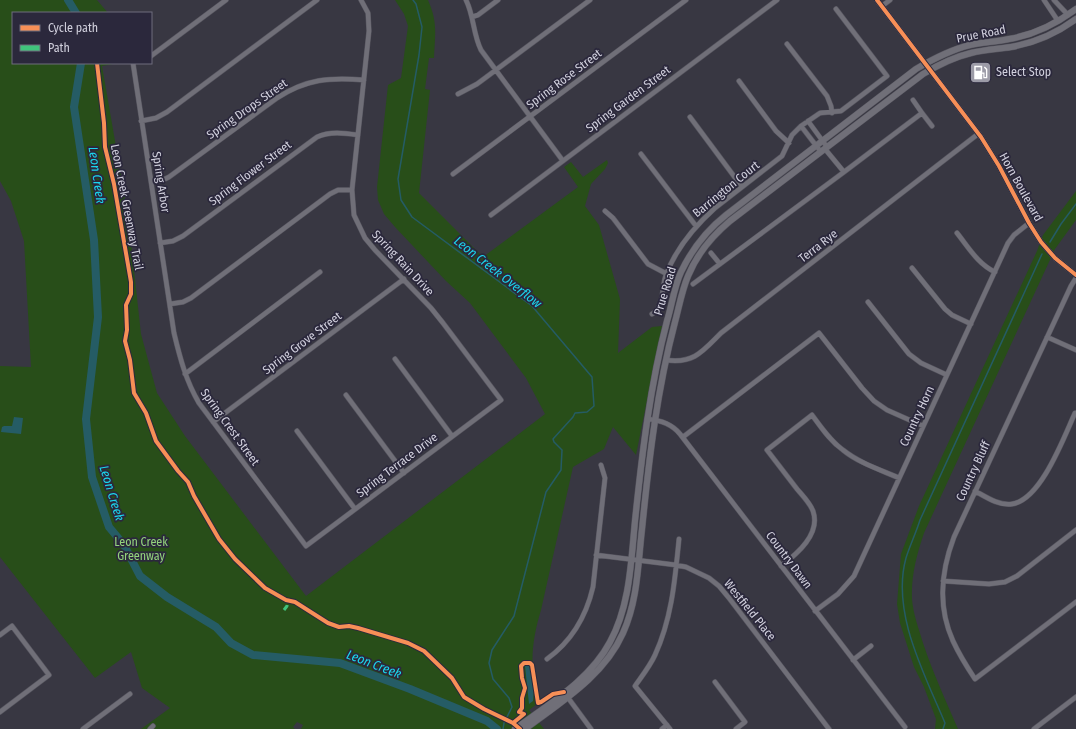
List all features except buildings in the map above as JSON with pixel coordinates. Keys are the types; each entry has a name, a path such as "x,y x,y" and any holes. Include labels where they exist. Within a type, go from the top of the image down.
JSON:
{"main road":[{"name":"Prue Road","path":"565,695 600,658 616,630 626,602 641,468 660,349 681,272 698,242 719,220 925,64 956,49 1024,36 1039,31 1076,9"},
{"path":"1050,34 1051,30 1076,13"},
{"name":"Prue Road","path":"516,729 532,720 597,671 616,647 623,633 633,604 648,470 666,360 683,289 688,276 705,247 724,226 929,70 966,54 1021,45 1050,34 1076,19"},
{"path":"719,220 724,226"},
{"name":"Prue Road","path":"525,729 532,720"}],"street":[{"path":"152,55 226,0"},
{"path":"142,121 156,118 167,112 317,0"},
{"name":"Spring Rain Drive","path":"361,0 366,9 369,22 352,190 354,215 362,234 375,250 444,323 501,400"},
{"path":"466,0 472,17 476,40 481,50 563,161"},
{"path":"472,17 478,15 498,0"},
{"path":"458,94 496,70 590,0"},
{"name":"Spring Rose Street","path":"453,174 686,0"},
{"name":"Spring Garden Street","path":"491,215 777,0"},
{"name":"Horn Boulevard","path":"877,0 978,134 999,166 1029,223 1052,254 1076,277"},
{"path":"882,6 890,0"},
{"path":"1044,0 1058,21"},
{"path":"1049,7 1055,1 1068,15"},
{"name":"Barrington Court","path":"652,314 656,312 660,305 666,274 680,248 696,226 715,208 782,156 792,135 801,126 820,113 841,112 888,76 836,9"},
{"path":"787,44 827,96 832,106 832,113"},
{"name":"Spring Arbor","path":"133,64 170,304"},
{"name":"Spring Drops Street","path":"151,182 169,178 277,98 296,87 305,83 325,79 338,78 364,80"},
{"path":"739,81 776,131 789,143"},
{"path":"913,100 932,126"},
{"path":"693,284 922,113"},
{"path":"690,117 742,187"},
{"path":"808,121 823,141 824,149"},
{"path":"801,126 816,146 824,149 844,172"},
{"path":"809,136 815,131"},
{"name":"Spring Flower Street","path":"160,243 173,241 183,236 317,137 330,133 358,135"},
{"name":"Terra Rye","path":"666,360 677,362 697,356 721,333 978,134"},
{"path":"640,154 696,226"},
{"path":"170,304 179,303 191,298 330,194 338,190 352,190"},
{"path":"605,211 613,218 648,264 666,274"},
{"name":"Country Horn","path":"815,611 838,594 854,576 1008,243 1014,235 1029,223"},
{"path":"958,233 980,263 985,268 995,272"},
{"path":"711,253 720,264"},
{"path":"912,268 945,309 952,315 971,324"},
{"path":"185,374 320,272"},
{"name":"Country Bluff","path":"1076,277 1070,286 949,550 945,563 943,603 948,629 953,642 975,679 1076,602"},
{"name":"Spring Grove Street","path":"213,422 404,279"},
{"path":"868,302 909,354 921,363 947,375"},
{"name":"Spring Crest Street","path":"170,304 178,350 185,374 194,394 213,422 306,546"},
{"path":"683,437 819,332 862,388 874,401 887,410 923,426"},
{"path":"1047,337 1076,350"},
{"path":"395,359 452,436"},
{"path":"346,395 404,473"},
{"name":"Spring Terrace Drive","path":"306,546 501,400"},
{"path":"975,491 996,502 1005,504 1020,502 1031,493 1046,474 1074,413 1076,413"},
{"path":"781,566 793,558 806,543 814,528 815,518 810,506 767,450 812,415 842,450 899,478"},
{"name":"Country Dawn","path":"648,419 672,426 683,437 905,727"},
{"path":"297,431 355,509"},
{"path":"547,659 566,643 575,632 582,620 593,588 605,478 601,465"},
{"path":"943,581 989,584 1004,582 1017,576 1076,530"},
{"path":"662,729 668,727 635,686 654,656 672,605 679,539"},
{"name":"Westfield Place","path":"596,555 676,565 697,571 709,578 719,586 829,729"},
{"path":"0,636 12,626 49,675 0,712"},
{"path":"853,660 871,646"},
{"path":"715,682 745,722 736,729"},
{"path":"83,729 130,694"},
{"path":"565,695 591,729"},
{"path":"1034,729 1076,697"},
{"path":"91,724 95,729"}],"green space":[{"name":"Leon Creek Greenway","path":"0,0 97,0 107,12 12,12 12,64 113,64 102,66 128,216 141,334 157,393 185,436 306,596 545,414 526,378 470,303 446,281 395,227 384,214 378,200 377,187 388,85 401,78 408,26 404,14 395,0 428,0 435,22 434,58 429,58 425,89 430,90 419,193 483,257 578,187 564,167 571,162 583,177 607,160 608,163 605,169 591,184 585,206 599,225 620,299 618,353 652,327 662,326 636,455 613,427 604,449 573,467 533,648 533,671 541,701 529,710 544,729 301,729 303,725 297,722 293,727 295,729 141,729 170,708 142,688 131,652 95,678 0,557 0,366 31,367 24,241 11,201 0,181"},
{"path":"1076,191 1076,220 1055,249 924,533 917,557 912,590 915,616 931,665 958,729 935,729 936,719 924,687 914,667 900,623 897,604 901,554 919,506 1037,251 1043,235"}],"water":[{"path":"14,417 23,418 21,434 1,432 2,427 12,426"},
{"path":"530,665 534,688 533,701 529,704 525,666"}],"waterway":[{"name":"Leon Creek","path":"68,0 75,12"},
{"name":"Leon Creek Overflow","path":"413,0 416,4 422,27 419,55 398,179 401,200 412,217 532,306 592,377 594,406 587,412 575,413 553,439 562,450 561,470 546,492 514,616 492,650 489,663 493,679 509,698 512,707 504,723 503,729"},
{"name":"Leon Creek","path":"81,64 74,107 94,240 98,317 86,419 92,477 109,527 124,545 140,576 167,597 216,627 231,643 253,655 340,663 410,689 487,721 497,729"},
{"path":"1050,242 1076,204"},
{"path":"943,729 945,723 919,663 906,621 903,600 903,579 906,558 920,520 1042,254"}],"marked path":[{"path":"284,610 288,601"}],"cycle path":[{"path":"877,0 981,137 999,166 1029,223 1041,242 1055,258 1076,275"},
{"name":"Leon Creek Greenway Trail","path":"97,64 104,123 105,147 114,184 131,282 131,294 126,305 127,330 125,341 130,360 134,393 146,413 156,441 188,482 194,496 219,539 235,559 265,588 286,600 295,602 328,623 339,627 349,626 358,628 408,643 424,651 452,678 464,697 484,709 513,723 520,729"},
{"path":"513,723 524,714 519,712 522,708 522,698 525,688 521,666 524,663 530,663 532,665 538,703 553,694 564,692"}],"place":[{"name":"Select Stop","path":"980,72"}]}
